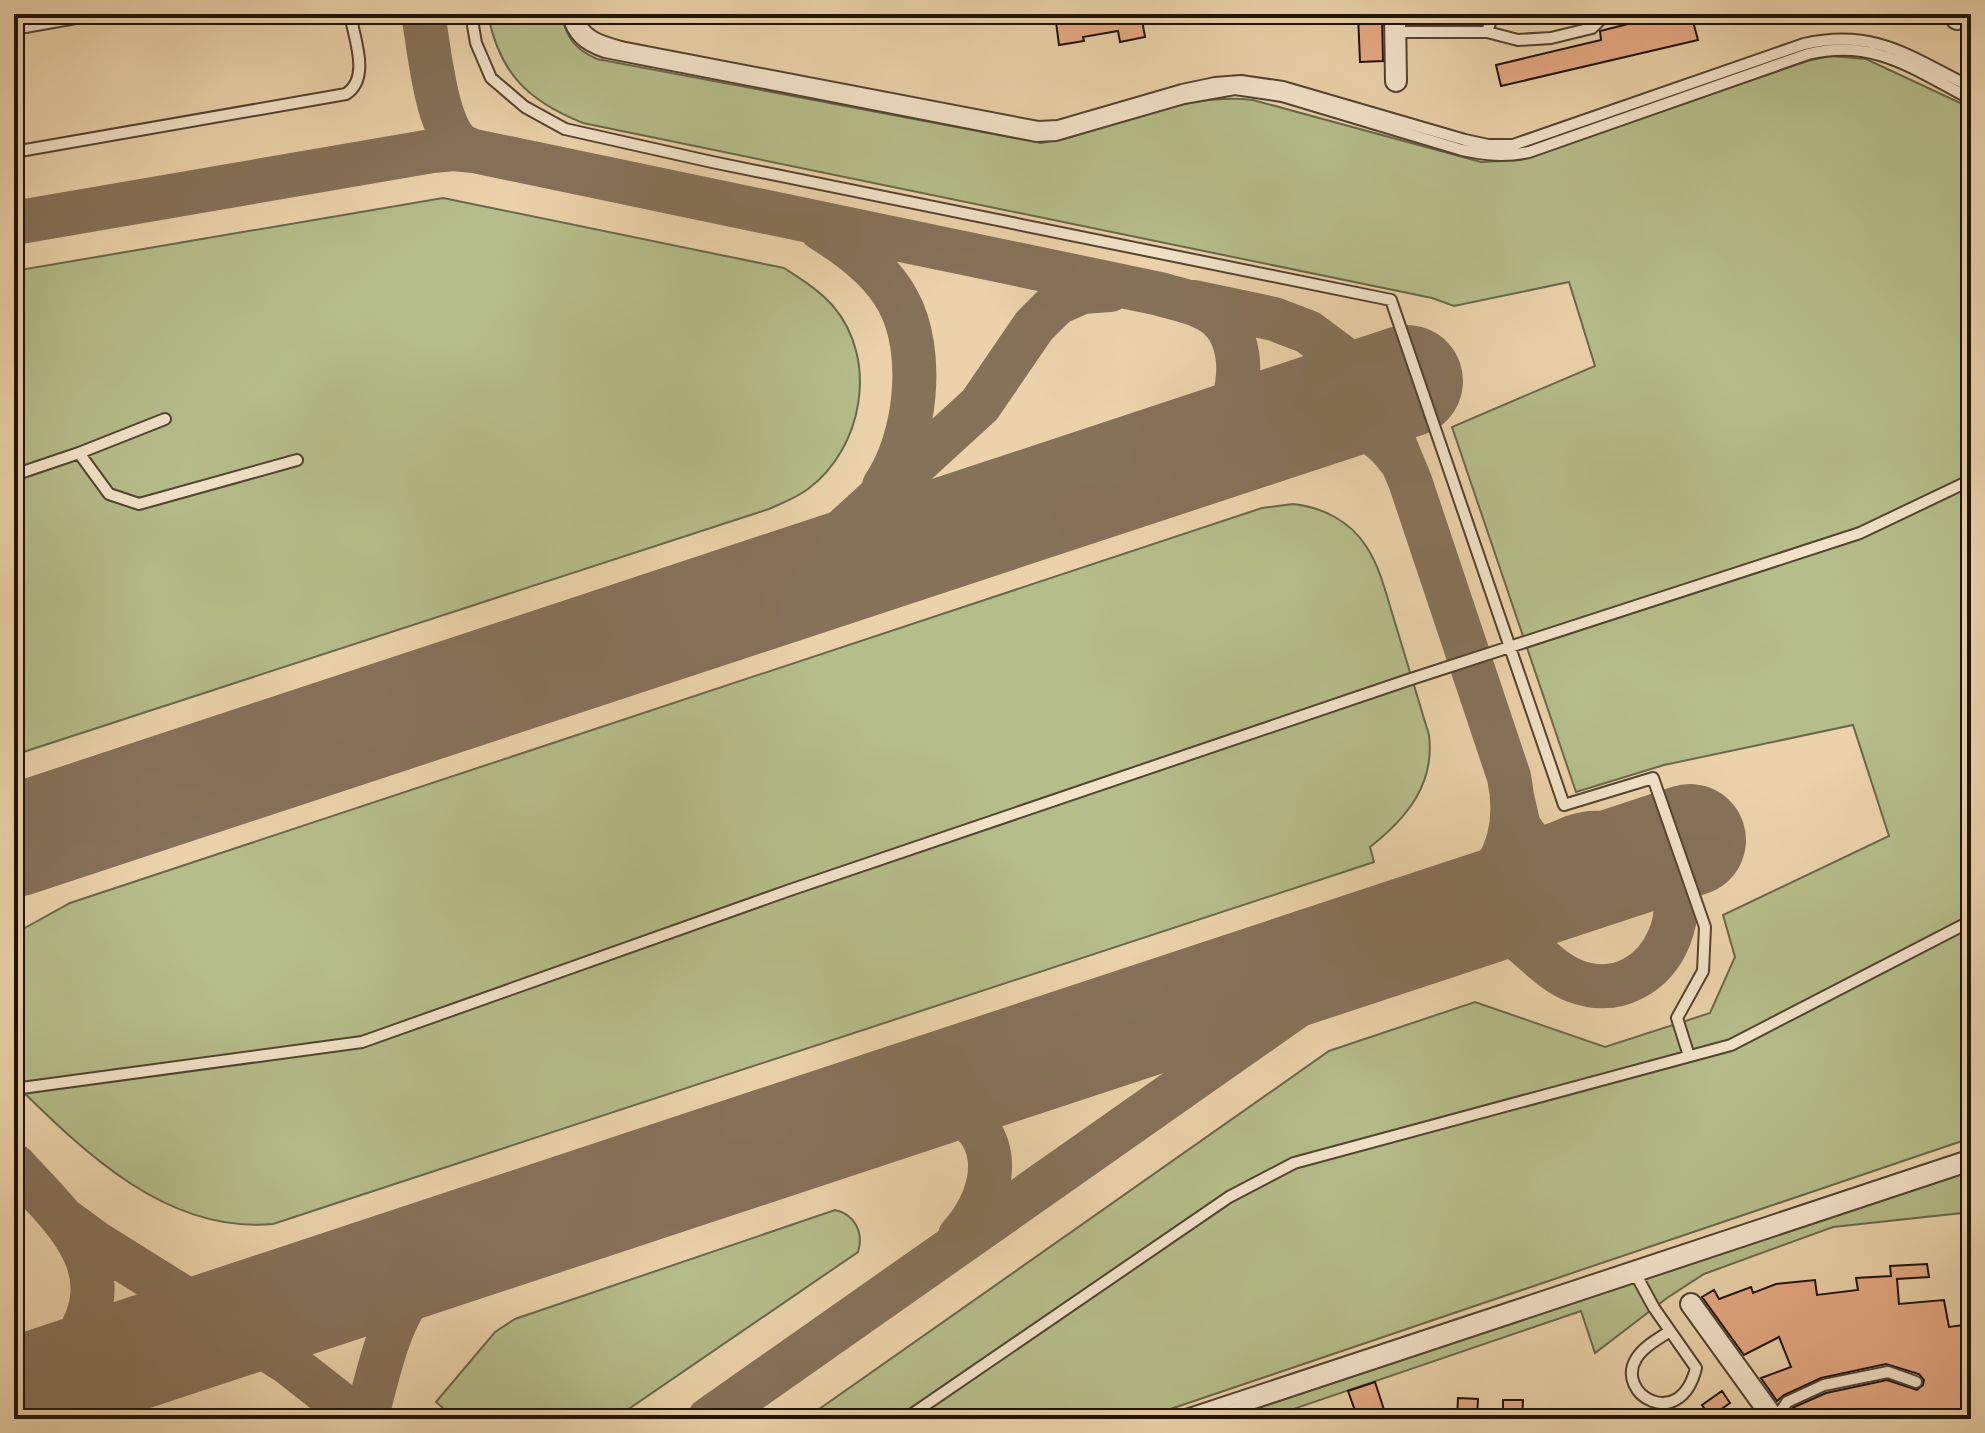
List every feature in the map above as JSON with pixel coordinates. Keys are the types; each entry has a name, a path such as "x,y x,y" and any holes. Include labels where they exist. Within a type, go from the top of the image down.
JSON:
{"street":[{"path":"1395,23 1396,81"},
{"path":"1691,1304 1775,1419"}],"lane":[{"path":"14,29 98,14"},
{"path":"14,152 346,94 355,85 360,73 350,14"},
{"path":"471,14 476,43 491,78 525,107 565,129 712,162 1391,300 1564,805 1653,778 1705,927 1703,971 1677,1018 1689,1056"},
{"path":"567,14 579,39 605,52 1030,136 1056,135 1184,98 1235,89 1282,96 1462,150 1488,155 1513,155 1808,54 1840,48 1867,50 1888,57 1971,99"},
{"path":"576,14 588,35 625,48 1038,127 1058,126 1182,90 1241,81 1283,87 1465,140 1505,146 1529,141 1804,44 1838,38 1861,39 1890,47 1971,87"},
{"path":"1487,32 1493,14"},
{"path":"1395,23 1487,32 1518,40 1551,38 1592,28 1606,14"},
{"path":"14,475 165,419"},
{"path":"79,453 109,494 139,504 297,460"},
{"path":"14,1089 362,1042 805,884 1408,680 1860,533 1971,480"},
{"path":"905,1419 1229,1197 1294,1163 1731,1045 1971,921"},
{"path":"1206,1419 1971,1155"},
{"path":"1174,1419 1971,1165"},
{"path":"1634,1272 1696,1368 1692,1386 1685,1396 1671,1404 1656,1405 1636,1390 1633,1367 1645,1349 1670,1331"},
{"path":"1775,1419 1787,1402 1824,1385 1888,1372 1916,1382"}],"green space":[{"path":"488,14 561,14 573,42 597,59 1041,143 1182,104 1229,99 1253,100 1481,162 1521,160 1807,61 1830,56 1866,59 1971,108 1971,1138 1141,1419 805,1419 1329,1051 1475,1002 1605,1047 1710,1013 1735,957 1723,915 1889,836 1853,725 1664,765 1576,792 1452,427 1595,366 1569,282 1454,306 1432,298 583,123 546,105 519,82 500,53"},
{"path":"443,198 784,268 833,306 847,328 856,352 860,377 858,402 842,451 827,472 808,489 769,509 14,755 14,271"},
{"path":"1293,504 1325,512 1344,523 1371,554 1385,589 1429,735 1430,753 1423,784 1407,812 1370,847 1374,862 273,1224 234,1224 198,1216 163,1202 99,1161 14,1083 14,934 70,903 1262,508"},
{"path":"1971,1171 1971,1212 1833,1227 1704,1274 1595,1353 1581,1311 1264,1419 1224,1419"},
{"path":"835,1210 848,1216 856,1225 860,1238 858,1252 614,1419 456,1419 436,1402 495,1332 515,1319"}],"building":[{"path":"1055,14 1079,14 1080,20 1141,14 1145,37 1120,42 1118,31 1059,45"},
{"path":"1358,14 1382,14 1383,61 1360,62"},
{"path":"1668,14 1691,14 1698,40 1501,86 1496,65 1601,40 1600,31"},
{"path":"1927,1264 1929,1277 1897,1279 1899,1304 1944,1300 1949,1327 1971,1324 1971,1419 1792,1419 1789,1414 1792,1408 1826,1393 1887,1380 1917,1390 1924,1380 1919,1374 1886,1364 1821,1378 1777,1401 1761,1378 1791,1367 1779,1337 1744,1355 1702,1297 1714,1290 1719,1299 1751,1287 1753,1293 1776,1284 1815,1280 1817,1295 1858,1290 1856,1278 1891,1276 1890,1266"},
{"path":"1375,1382 1387,1419 1358,1419 1348,1391"},
{"path":"1722,1391 1730,1403 1710,1417 1702,1405"},
{"path":"1458,1398 1478,1399 1477,1419 1457,1419"},
{"path":"1503,1400 1523,1400 1522,1419 1503,1419"}],"taxiway":[{"path":"423,14 443,117 457,142 474,151"},
{"path":"14,223 432,151 474,151 1160,294 1204,308 1217,316 1234,342 1238,358 1236,392 1223,423 1214,435 1200,446 1172,459"},
{"path":"821,229 874,270 898,301 907,322 912,345 914,395 904,444 884,486"},
{"path":"780,588 980,405 1034,326 1057,303 1082,292 1110,290"},
{"path":"1194,302 1274,319 1308,332 1351,364 1373,392 1410,481 1509,777 1512,803 1506,848 1497,867 1468,899 1428,927"},
{"path":"1276,424 1311,418 1344,421 1374,434 1399,459"},
{"path":"1501,860 1496,900 1502,919 1530,949 1568,978 1606,986 1633,979 1655,961 1669,938 1675,911 1672,884 1658,860 1632,841 1602,833 1588,833 1548,846 1532,845 1519,827 1512,796"},
{"path":"709,1419 1394,938"},
{"path":"871,1111 909,1103 933,1104 957,1112 974,1125 985,1140 990,1158 984,1198 960,1236"},
{"path":"14,1165 50,1203 80,1244 89,1266 93,1289 89,1313 71,1348 47,1376 24,1391"},
{"path":"62,1218 96,1243 287,1362 360,1419"},
{"path":"366,1419 390,1334 401,1311 433,1271 456,1253 486,1238"},
{"path":"161,1346 206,1339 252,1345"}],"runway":[{"path":"14,841 1407,381"},
{"path":"14,1394 1690,840"}]}
